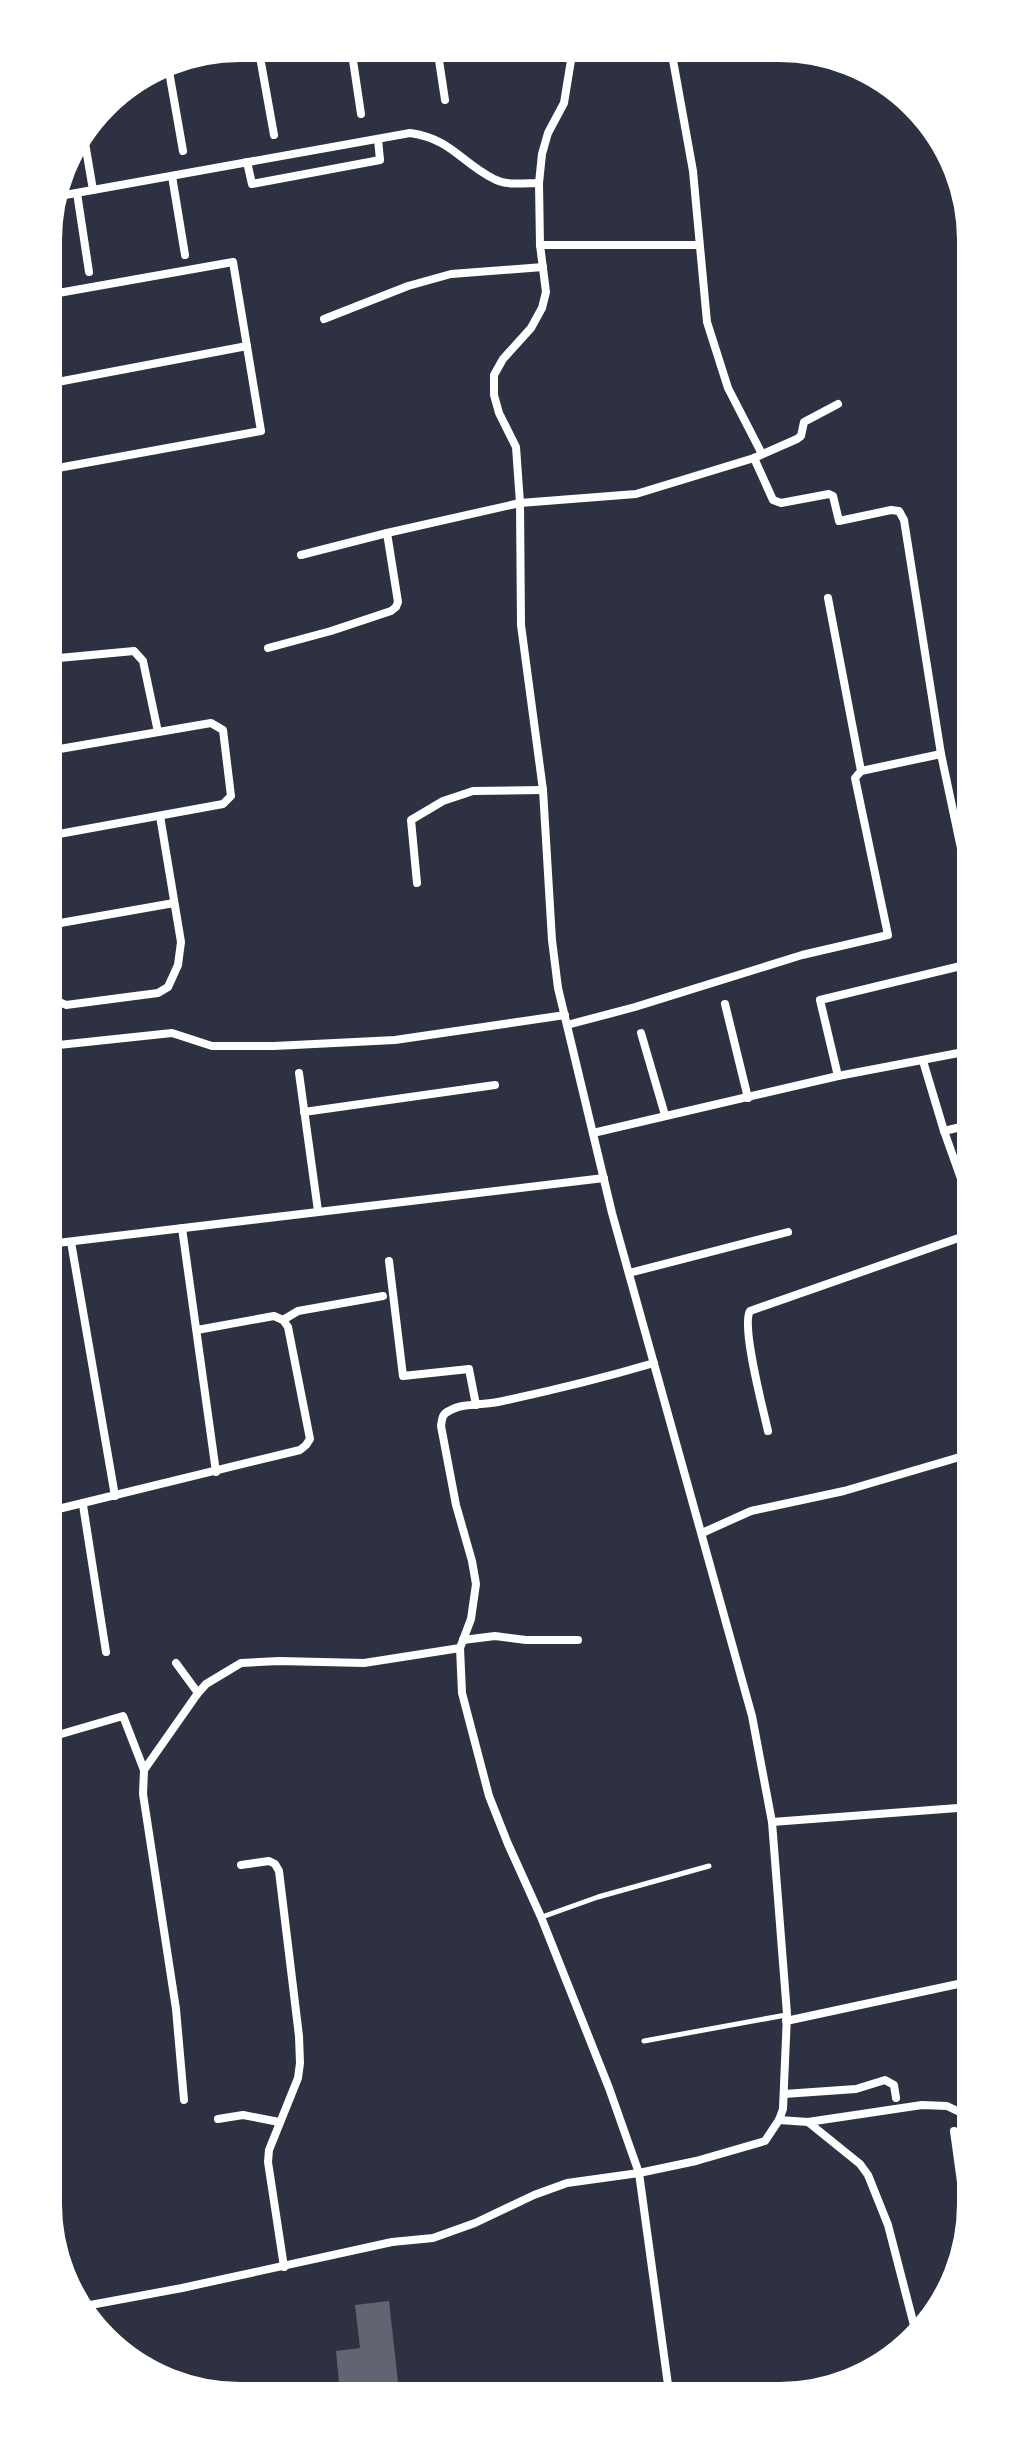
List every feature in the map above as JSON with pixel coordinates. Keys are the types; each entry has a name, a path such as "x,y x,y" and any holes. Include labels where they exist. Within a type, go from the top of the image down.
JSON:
{"street":[{"path":"261,60 274,135"},
{"path":"353,60 361,114"},
{"path":"439,60 445,100"},
{"path":"91,2305 392,2242 433,2238 567,2183 696,2161 765,2141 783,2109 787,2018 772,1822 752,1716 629,1273 558,988 543,790 521,625 520,503 516,447 499,413 494,395 494,375 503,359 531,328 542,308 546,292 540,245 542,154 548,133 564,103 571,60"},
{"path":"674,60 693,171 707,322 728,388 758,456 773,500 781,503 829,494 836,500 839,521 891,510 899,511 904,520 941,754 959,839"},
{"path":"170,75 183,151"},
{"path":"66,195 410,133 429,136 443,143 495,180 510,184 539,183"},
{"path":"247,162 252,184 380,160 378,139"},
{"path":"86,147 93,190"},
{"path":"172,176 185,255"},
{"path":"77,193 89,272"},
{"path":"540,245 699,245"},
{"path":"60,293 233,262 261,431 60,468"},
{"path":"324,319 408,286 451,274 543,267"},
{"path":"60,382 247,346"},
{"path":"301,555 520,503 636,494 758,456 799,438 804,422 838,404"},
{"path":"268,648 331,631 396,607 398,602 387,533"},
{"path":"828,598 861,771"},
{"path":"60,658 134,651 143,661 158,732"},
{"path":"60,749 211,723 223,730 231,796 223,804 60,834"},
{"path":"567,1025 802,955 888,935 855,778 861,771 941,754"},
{"path":"417,883 411,820 443,801 473,791 543,790"},
{"path":"60,1002 66,1005 158,993 168,987 178,965 181,942 160,816"},
{"path":"60,923 174,903"},
{"path":"838,1076 820,1000 959,966"},
{"path":"725,1004 748,1098"},
{"path":"60,1045 172,1033 212,1046 395,1040 565,1015"},
{"path":"641,1033 665,1115"},
{"path":"593,1133 838,1076 959,1053"},
{"path":"923,1061 959,1173"},
{"path":"299,1073 318,1211"},
{"path":"304,1112 495,1085"},
{"path":"944,1131 959,1127"},
{"path":"60,1243 604,1178"},
{"path":"182,1228 216,1472"},
{"path":"629,1273 788,1232"},
{"path":"768,1431 748,1334 746,1318 750,1311 959,1238"},
{"path":"71,1242 115,1496"},
{"path":"389,1261 403,1376 469,1369 476,1405"},
{"path":"283,1320 298,1311 383,1296"},
{"path":"60,1509 300,1450 310,1439 288,1327 283,1320 274,1316 197,1330"},
{"path":"654,1363 602,1378 446,1412 441,1426 456,1505 476,1584 471,1619 461,1644 462,1693 489,1796 541,1917 639,2173 668,2384"},
{"path":"702,1533 751,1511 844,1491 959,1457"},
{"path":"83,1505 106,1652"},
{"path":"144,1770 206,1684 241,1663 364,1663 495,1636 526,1640 578,1640"},
{"path":"176,1663 198,1693"},
{"path":"60,1734 123,1716 144,1770 143,1794 176,2009 184,2100"},
{"path":"772,1822 959,1808"},
{"path":"241,1865 269,1861 279,1871 298,2024 298,2078 279,2122 268,2162 284,2267"},
{"path":"787,2018 959,1984"},
{"path":"784,2094 856,2089 885,2080 894,2085 896,2098"},
{"path":"779,2120 808,2122 922,2105 947,2106 959,2112"},
{"path":"218,2119 243,2115 279,2122"},
{"path":"808,2122 863,2167 868,2175 888,2225 914,2323"},
{"path":"954,2131 959,2167"}],"lane":[{"path":"541,1917 598,1897 709,1866"},
{"path":"644,2041 787,2018"}],"building":[{"path":"389,2301 398,2384 339,2384 336,2351 360,2348 355,2305"}]}
